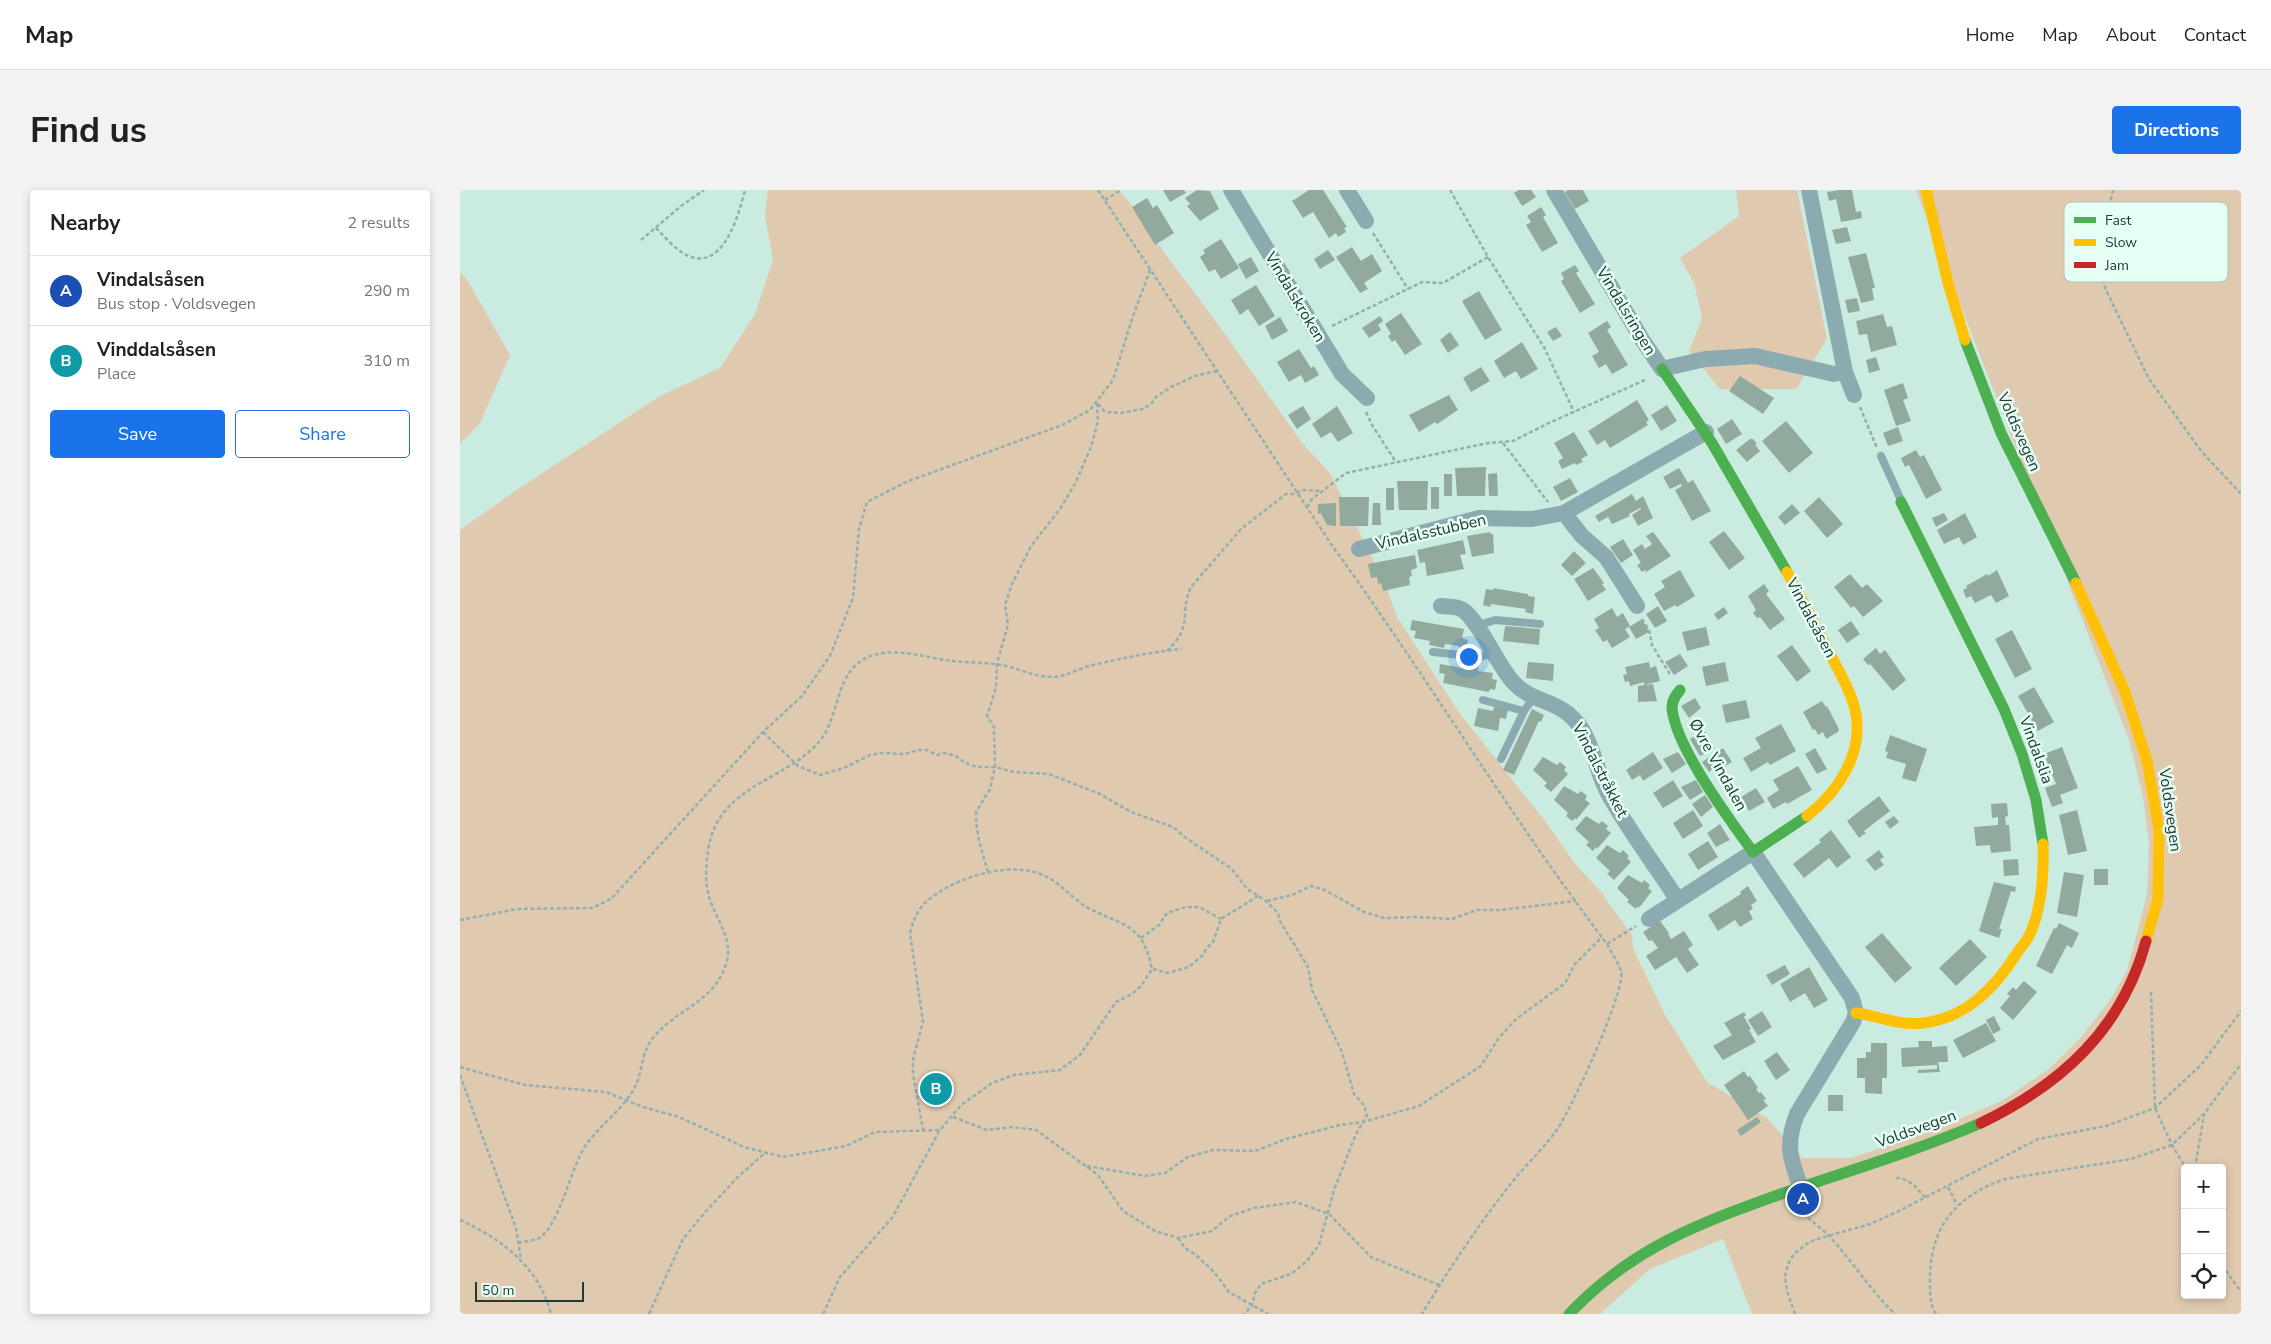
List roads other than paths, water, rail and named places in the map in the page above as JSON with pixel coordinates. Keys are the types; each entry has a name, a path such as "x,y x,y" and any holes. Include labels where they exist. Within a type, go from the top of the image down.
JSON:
{"main road":[{"name":"Voldsvegen","path":"1569,1314 1609,1275 1658,1243 1715,1217 1911,1150 1980,1122 2022,1102 2056,1079 2087,1050 2118,1009 2143,957 2158,905 2161,845 2152,782 2135,722 2104,644 2014,462 1986,399 1958,318 1926,190"},
{"name":"Vindalsåsen","path":"1662,369 1706,432 1776,552 1831,655 1846,686 1856,715 1856,742 1847,772 1839,786 1816,810 1753,852"},
{"name":"Vindalslia","path":"1856,1013 1885,1021 1913,1024 1939,1021 1970,1007 1998,980 2021,950 2038,906 2044,866 2040,814 2022,753 1988,673 1901,502"},
{"name":"Øvre Vindalen","path":"1680,690 1672,704 1674,719 1681,736 1714,794 1753,852"}],"street":[{"name":"Vindalskroken","path":"1231,190 1342,374 1367,398"},
{"path":"1347,190 1366,221"},
{"name":"Vindalsringen","path":"1554,190 1643,341 1662,369 1705,359 1755,356 1775,359 1821,373 1834,374 1845,372"},
{"path":"1809,190 1845,372 1854,395"},
{"name":"Vindalsstubben","path":"1359,550 1480,518 1532,519 1559,514 1706,432"},
{"path":"1559,514 1606,557 1637,606"},
{"name":"Vindalstråkket","path":"1441,606 1463,610 1512,680 1527,694 1565,710 1581,728 1593,750 1599,771 1610,797 1677,899"},
{"path":"1753,852 1852,998 1856,1013 1842,1041 1797,1114 1791,1128 1789,1142 1796,1190"},
{"name":"Vindalsåsen","path":"1649,918 1753,852"}],"lane":[{"name":"Vindalslia","path":"1881,456 1901,502"},
{"path":"1476,626 1495,620 1540,624"},
{"path":"1433,652 1480,656 1492,653"},
{"path":"1501,759 1524,711 1534,697"},
{"path":"1482,700 1524,711"}],"place":[{"name":"Vinddalsåsen","path":"936,1089"},
{"name":"Vindalsåsen","path":"1803,1199"}]}
